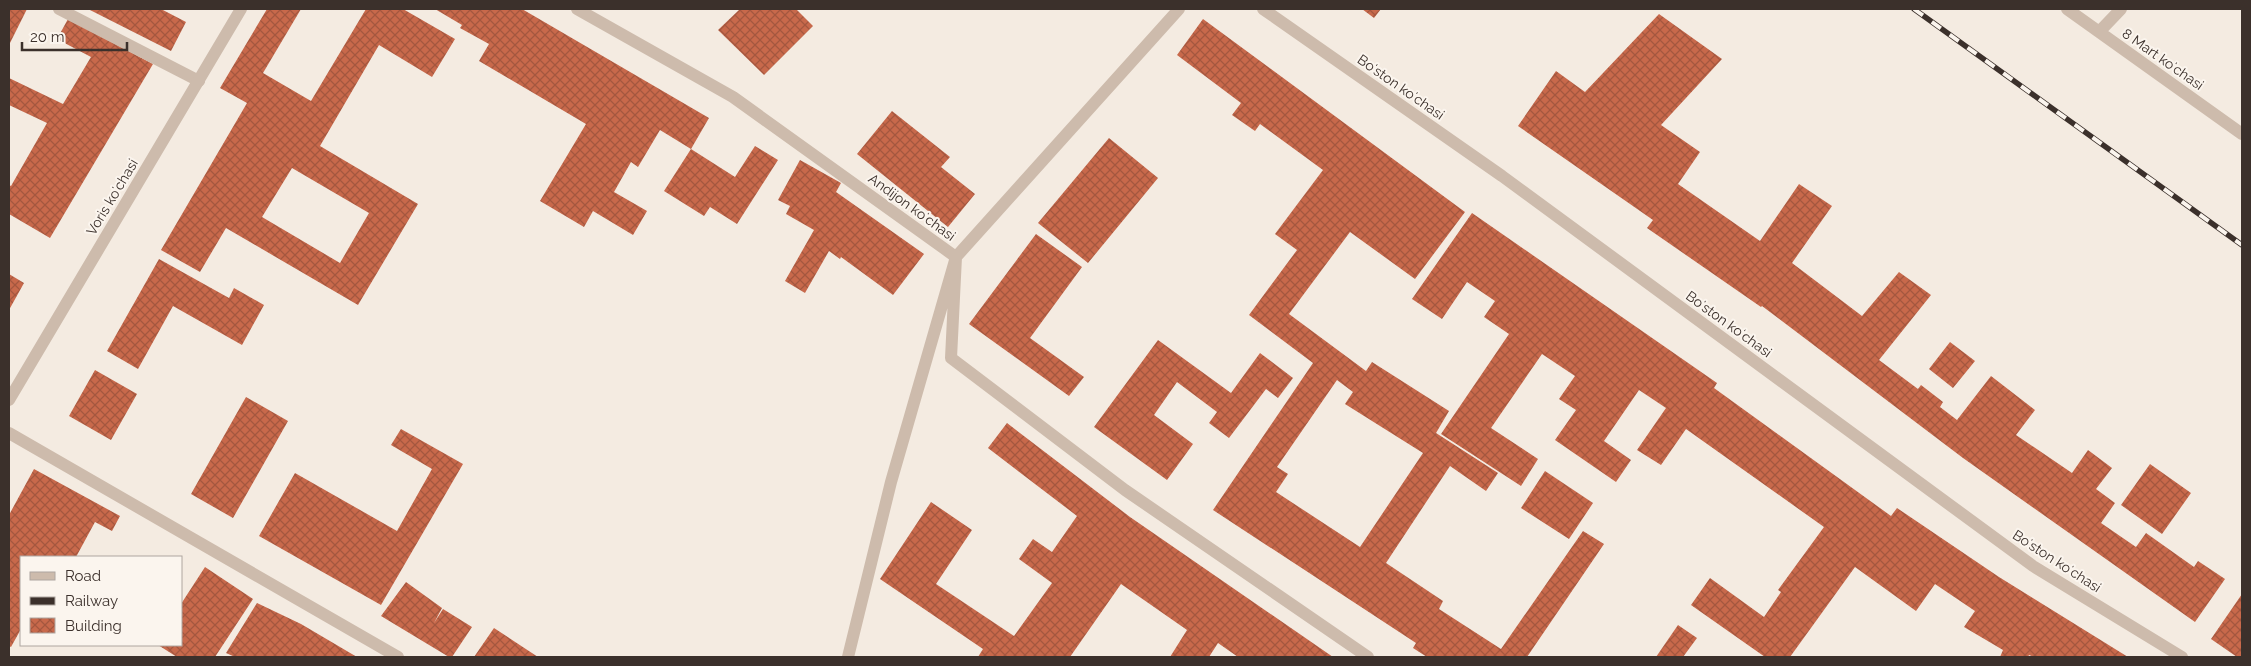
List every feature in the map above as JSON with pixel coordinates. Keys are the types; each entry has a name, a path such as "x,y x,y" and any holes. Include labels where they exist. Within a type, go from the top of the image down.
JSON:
{"street":[{"path":"59,9 199,81"},
{"name":"Voris koʻchasi","path":"9,400 241,9"},
{"name":"Andijon koʻchasi","path":"577,9 733,97 956,257 890,482 848,657"},
{"path":"1179,9 956,257 950,358 1125,490 1368,657"},
{"name":"Boʻston koʻchasi","path":"1263,9 1502,176 2033,566 2182,657"},
{"name":"8 Mart koʻchasi","path":"2067,9 2242,134"},
{"path":"2099,32 2120,10"},
{"path":"9,433 398,657"}],"building":[{"path":"9,9 27,9 9,45"},
{"path":"88,9 161,9 186,22 171,51"},
{"path":"267,9 301,9 263,73 311,101 366,9 403,9 455,39 432,77 379,45 320,146 418,204 358,305 226,228 200,272 161,250 247,103 220,88","holes":["292,168 369,213 340,263 262,217"]},
{"path":"435,9 522,9 709,118 691,149 660,130 638,167 631,162 614,192 647,211 633,235 593,211 584,227 540,201 586,124 479,61 489,44 460,28 462,25"},
{"path":"740,9 796,9 813,26 764,75 718,30"},
{"path":"1362,9 1381,9 1374,18"},
{"path":"1659,14 1722,59 1661,125 1700,152 1678,184 1760,241 1799,184 1832,206 1792,263 1862,316 1899,272 1931,295 1879,360 1918,389 1921,385 1943,402 1940,407 1957,420 1991,376 2035,410 2016,435 2072,473 2088,450 2112,468 2096,489 2115,503 2101,523 2136,547 2146,533 2194,567 2198,561 2225,579 2195,622 1963,458 1762,306 1647,228 1653,220 1518,126 1556,71 1585,92"},
{"path":"68,19 153,64 50,238 9,214 9,185 11,186 47,123 9,105 9,78 63,104 91,57 57,39"},
{"path":"1203,19 1465,212 1415,279 1350,232 1289,314 1366,371 1372,362 1449,411 1436,433 1498,473 1486,491 1450,466 1386,563 1443,601 1439,609 1501,649 1583,531 1604,544 1527,657 1427,657 1413,648 1416,643 1213,510 1313,363 1249,315 1297,250 1275,234 1323,170 1260,124 1255,131 1232,115 1241,103 1177,55","holes":["1337,380 1353,392 1345,404 1423,453 1360,547 1276,492 1288,474 1277,467"]},
{"path":"892,111 950,157 941,167 975,194 948,227 857,154"},
{"path":"1109,138 1158,178 1088,263 1038,223"},
{"path":"755,146 778,160 737,224 710,207 704,216 664,191 691,149 735,177"},
{"path":"800,160 841,183 836,192 924,254 893,295 841,257 840,259 829,251 805,293 785,281 814,230 786,214 790,206 778,200"},
{"path":"1472,213 1717,383 1714,388 1891,516 1897,508 1999,577 2128,657 2034,657 2029,655 2028,657 2000,657 2003,650 1964,627 1975,611 1935,584 1916,611 1855,567 1790,657 1765,657 1691,605 1710,578 1764,617 1781,592 1778,590 1824,527 1686,429 1661,465 1637,450 1666,408 1639,390 1604,441 1631,460 1616,482 1555,440 1576,410 1559,399 1575,376 1542,354 1491,428 1538,459 1521,486 1441,434 1509,334 1484,317 1495,301 1467,282 1442,319 1412,299"},
{"path":"1036,234 1082,267 1030,338 1084,377 1069,396 969,324"},
{"path":"159,259 229,298 234,288 264,305 242,345 173,306 138,369 107,351"},
{"path":"9,274 24,283 9,310"},
{"path":"1158,340 1231,393 1260,353 1293,378 1278,398 1266,389 1229,438 1209,423 1217,412 1177,382 1154,415 1193,444 1167,480 1094,427"},
{"path":"1950,342 1975,361 1953,388 1929,369"},
{"path":"95,370 137,394 111,440 69,416"},
{"path":"246,397 288,421 233,518 191,494"},
{"path":"1007,423 1130,517 1333,657 1238,657 1218,643 1209,657 1170,657 1187,630 1121,584 1070,657 978,657 983,649 880,579 931,502 972,530 936,584 1014,636 1052,583 1019,559 1033,539 1052,552 1077,516 988,448"},
{"path":"401,429 463,464 381,605 259,536 295,473 397,531 432,469 391,445"},
{"path":"2150,464 2191,493 2162,534 2121,505"},
{"path":"34,469 120,516 112,531 95,522 77,556 20,556 20,631 11,647 9,646 9,515"},
{"path":"1545,471 1593,503 1569,539 1521,508"},
{"path":"205,567 253,599 215,657 177,657 160,646 182,646 182,602"},
{"path":"406,582 442,608 434,623 443,609 472,627 452,657 449,657 381,616"},
{"path":"2242,594 2242,657 2237,657 2211,639"},
{"path":"257,603 301,624 357,657 235,657 226,653"},
{"path":"1678,625 1697,638 1683,657 1656,657"},
{"path":"494,628 538,657 474,657"}],"railway":[{"path":"1914,9 2242,245"}]}
